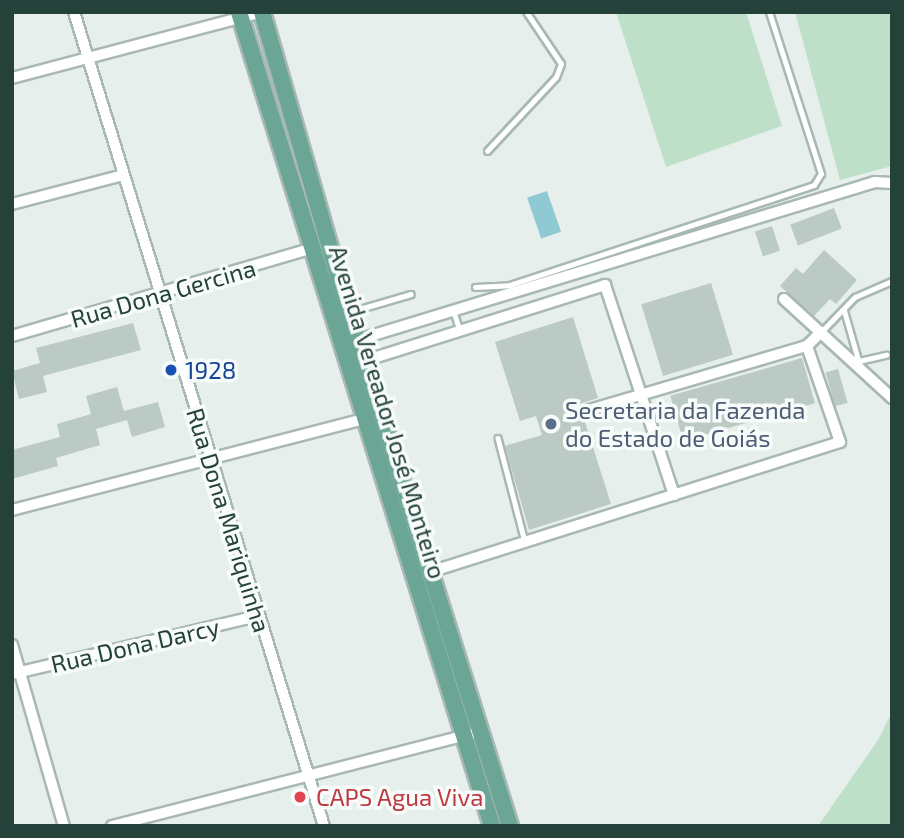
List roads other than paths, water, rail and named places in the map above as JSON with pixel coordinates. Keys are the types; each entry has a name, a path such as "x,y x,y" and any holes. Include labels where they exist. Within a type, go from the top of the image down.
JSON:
{"main road":[{"name":"Avenida Vereador José Monteiro","path":"262,12 364,361 374,416 472,734 510,826"},
{"name":"Avenida Vereador José Monteiro","path":"239,15 313,248 430,572 472,734 492,826"}],"street":[{"name":"Rua Dona Mariquinha","path":"74,12 324,826"},
{"path":"12,78 239,15 262,12"},
{"path":"12,204 123,175"},
{"path":"357,340 875,182 892,183"},
{"name":"Rua Dona Gercina","path":"12,336 160,295 313,248"},
{"path":"364,361 605,285 674,495"},
{"path":"785,299 860,365 892,398"},
{"path":"579,412 807,346 821,332"},
{"path":"430,572 840,442 807,346"},
{"path":"12,510 211,462 374,416"},
{"name":"Rua Dona Darcy","path":"16,673 258,615"},
{"path":"12,645 16,673 64,826"},
{"path":"112,826 472,734"}],"lane":[{"path":"487,151 556,77 561,64 526,12"},
{"path":"475,286 510,285 814,186 821,174 769,12"},
{"path":"821,332 865,290 892,281"},
{"path":"349,313 411,293"},
{"path":"844,309 860,365 886,355"},
{"path":"454,310 461,331"},
{"path":"498,438 525,543"}],"water":[{"path":"547,191 561,232 541,238 527,198"}],"place":[{"name":"1928","path":"171,370"},
{"name":"Secretaria da Fazenda do Estado de Goiás","path":"551,424"},
{"name":"CAPS Agua Viva","path":"300,797"}]}
